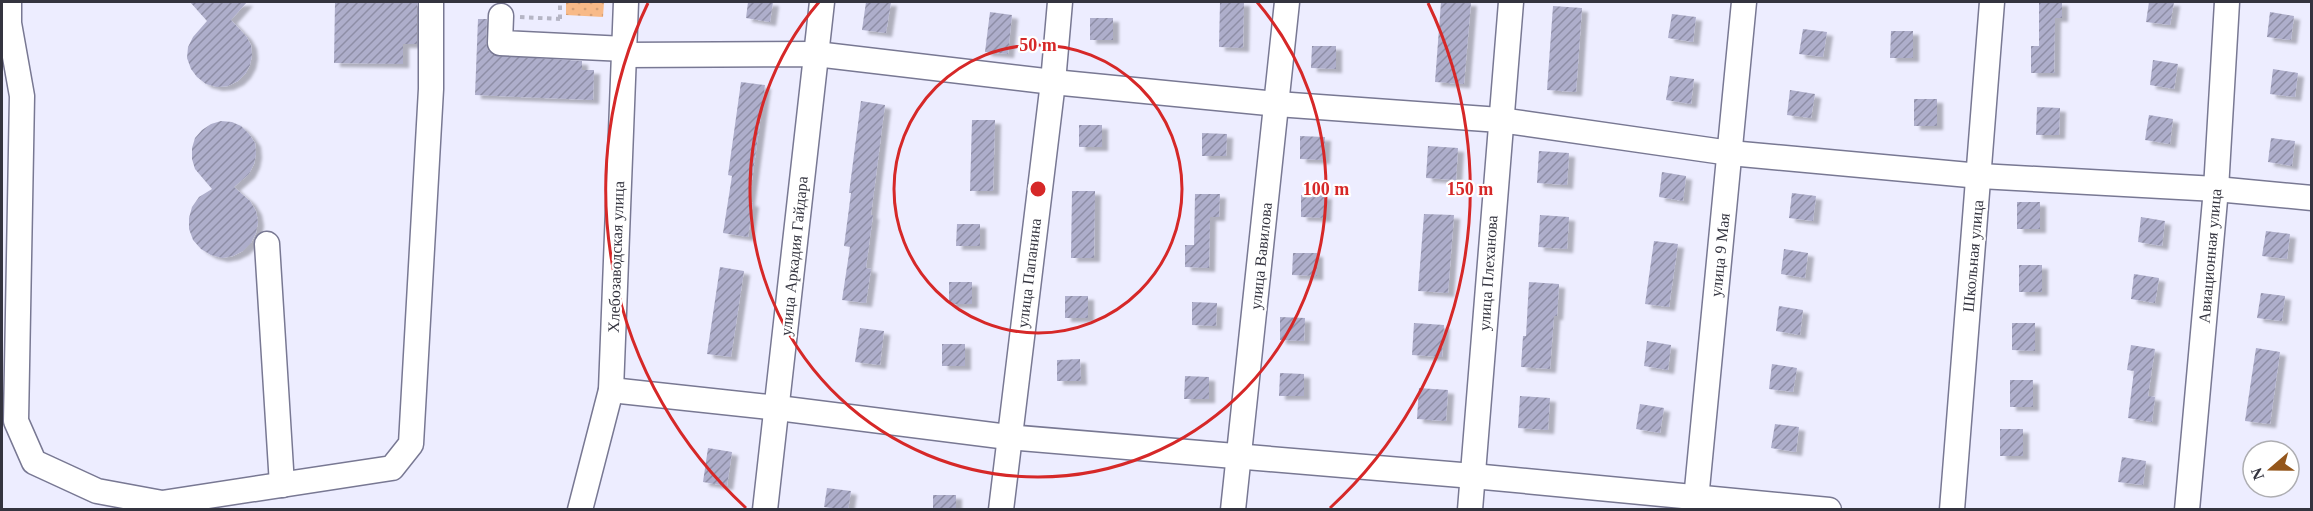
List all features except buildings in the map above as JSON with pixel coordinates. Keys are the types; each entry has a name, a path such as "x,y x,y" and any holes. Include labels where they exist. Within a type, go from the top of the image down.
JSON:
{"street":[{"path":"9,2 9,23 22,96 16,420 34,462 97,491 162,503 392,468 411,444 431,89 431,2"},
{"name":"Хлебозаводская улица","path":"580,510 611,390 626,2"},
{"name":"улица Аркадия Гайдара","path":"765,510 822,2"},
{"name":"улица Папанина","path":"1001,510 1008,437 1053,82 1060,2"},
{"name":"улица Вавилова","path":"1233,510 1287,2"},
{"name":"улица Плеханова","path":"1470,510 1511,2"},
{"name":"улица 9 Мая","path":"1695,504 1744,2"},
{"name":"Школьная улица","path":"1952,510 1992,2"},
{"name":"Авиационная улица","path":"2187,510 2216,189 2227,2"},
{"path":"507,16 500,44 625,52 816,54 1053,82 1277,104 1500,120 1730,153 1980,176 2216,189 2312,198"},
{"path":"267,244 282,485"},
{"path":"611,390 1008,437 1473,476 1695,504 1829,510"}],"path":[{"path":"559,25 560,2"},
{"path":"507,16 560,19"}],"shaded area":[{"path":"566,2 604,2 603,17 566,15"}]}
